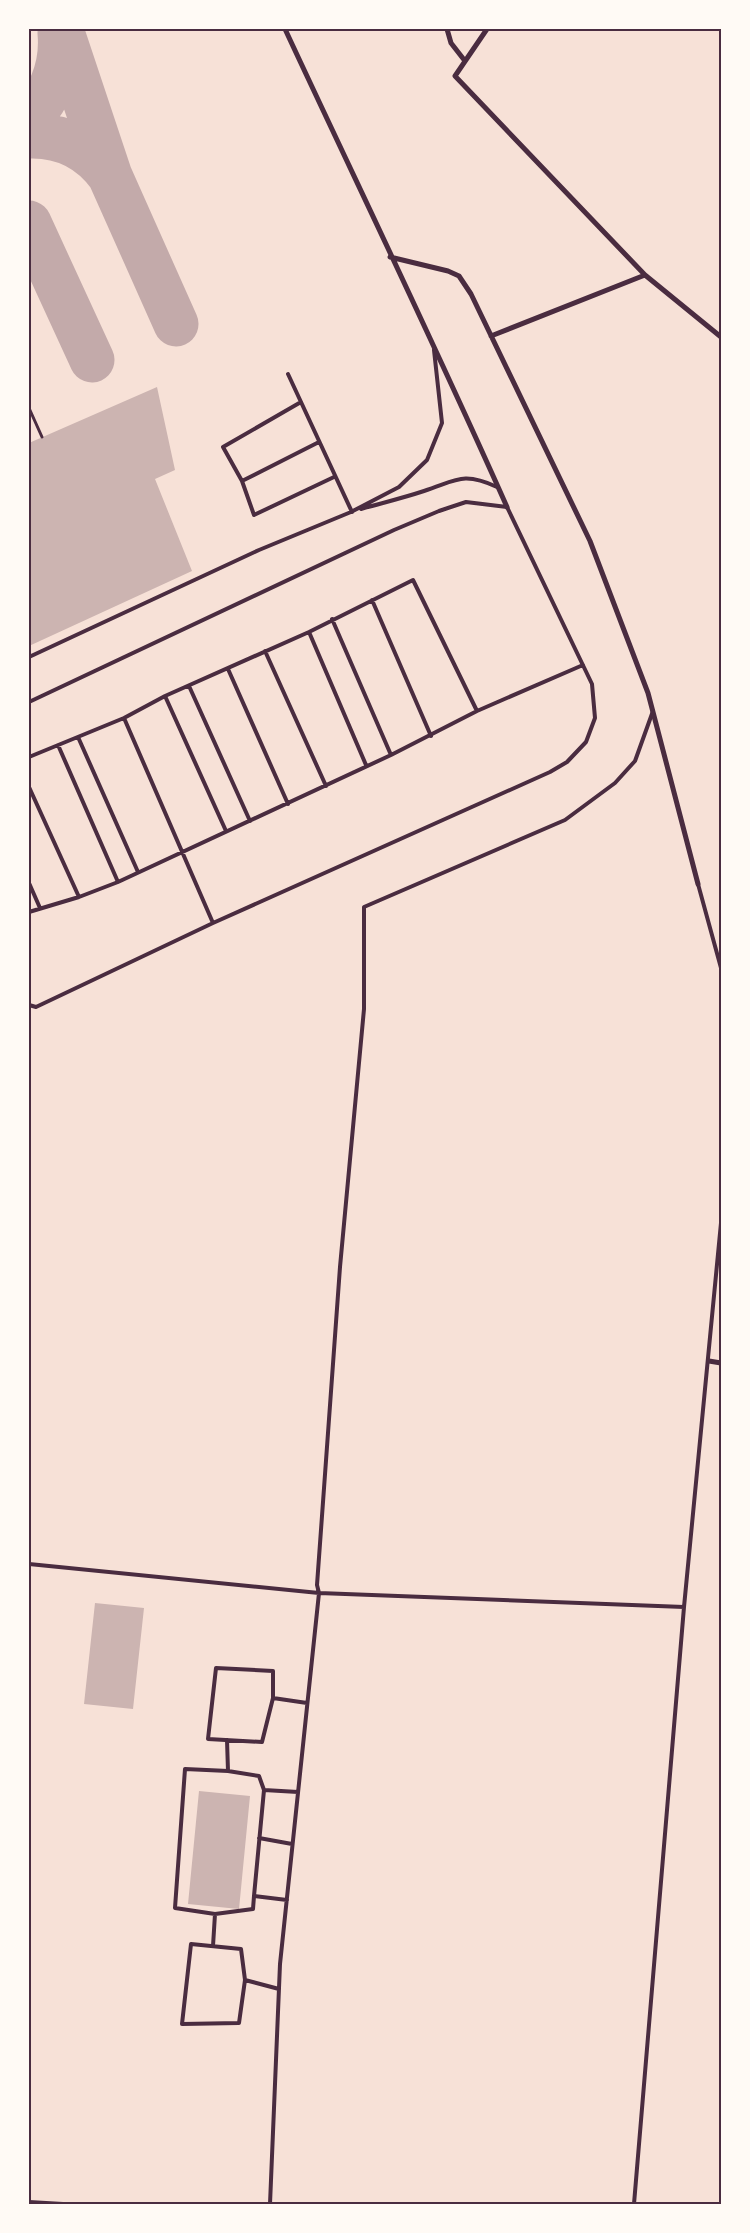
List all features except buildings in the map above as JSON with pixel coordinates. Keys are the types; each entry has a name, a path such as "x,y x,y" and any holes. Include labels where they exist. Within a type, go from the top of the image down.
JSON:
{"street":[{"path":"285,29 390,258 433,343 507,507"},
{"path":"447,29 451,43 464,61"},
{"path":"487,29 455,76 645,275 721,337"},
{"path":"390,258 448,271 459,276 471,294 590,541 648,693 698,884"},
{"path":"491,336 645,275"},
{"path":"709,1361 721,1362"}],"lane":[{"path":"29,658 259,550 351,512 399,487 427,460 442,423 433,343"},
{"path":"288,374 351,512"},
{"path":"301,402 223,447 242,481 254,516 334,476"},
{"path":"242,481 319,442"},
{"path":"351,512 426,490 449,480 481,479 498,487"},
{"path":"29,702 394,530 466,502 507,507 592,684 595,718 586,742 567,762 540,776 213,923 36,1006 29,1005"},
{"path":"29,757 124,718 165,696 309,632 414,580 477,711"},
{"path":"372,600 431,736"},
{"path":"332,619 391,756"},
{"path":"309,632 366,765"},
{"path":"266,651 326,786"},
{"path":"29,912 79,897 118,882 288,804 366,765 391,756 477,711 583,665"},
{"path":"228,669 288,804"},
{"path":"189,686 250,821"},
{"path":"165,696 226,831"},
{"path":"270,2204 279,1989 292,1844 319,1593 317,1584 340,1267 364,1009 364,907 565,820 615,783 635,760 653,711"},
{"path":"124,718 184,852 213,923"},
{"path":"78,737 138,872"},
{"path":"58,745 118,882"},
{"path":"29,786 79,897"},
{"path":"29,883 40,908"},
{"path":"698,884 721,968"},
{"path":"634,2204 684,1607 721,1223"},
{"path":"29,1564 319,1593 684,1607"},
{"path":"216,1668 273,1671 273,1698 262,1742 208,1739 216,1668"},
{"path":"273,1698 307,1703"},
{"path":"227,1740 228,1771"},
{"path":"185,1769 228,1771 258,1776 264,1790 253,1909 215,1914 175,1908 185,1769"},
{"path":"264,1790 298,1792"},
{"path":"259,1838 292,1844"},
{"path":"254,1896 287,1900"},
{"path":"213,1946 215,1914"},
{"path":"191,1944 242,1949 245,1980 239,2023 182,2024 191,1944"},
{"path":"245,1980 279,1989"},
{"path":"29,2202 62,2204"}],"path":[{"path":"29,408 42,437"}],"taxiway":[{"path":"61,29 110,176"},
{"path":"29,120 44,101 54,80 60,57 60,33"},
{"path":"29,136 53,138 75,145 94,158 110,176 176,324"},
{"path":"29,223 92,360"}]}
